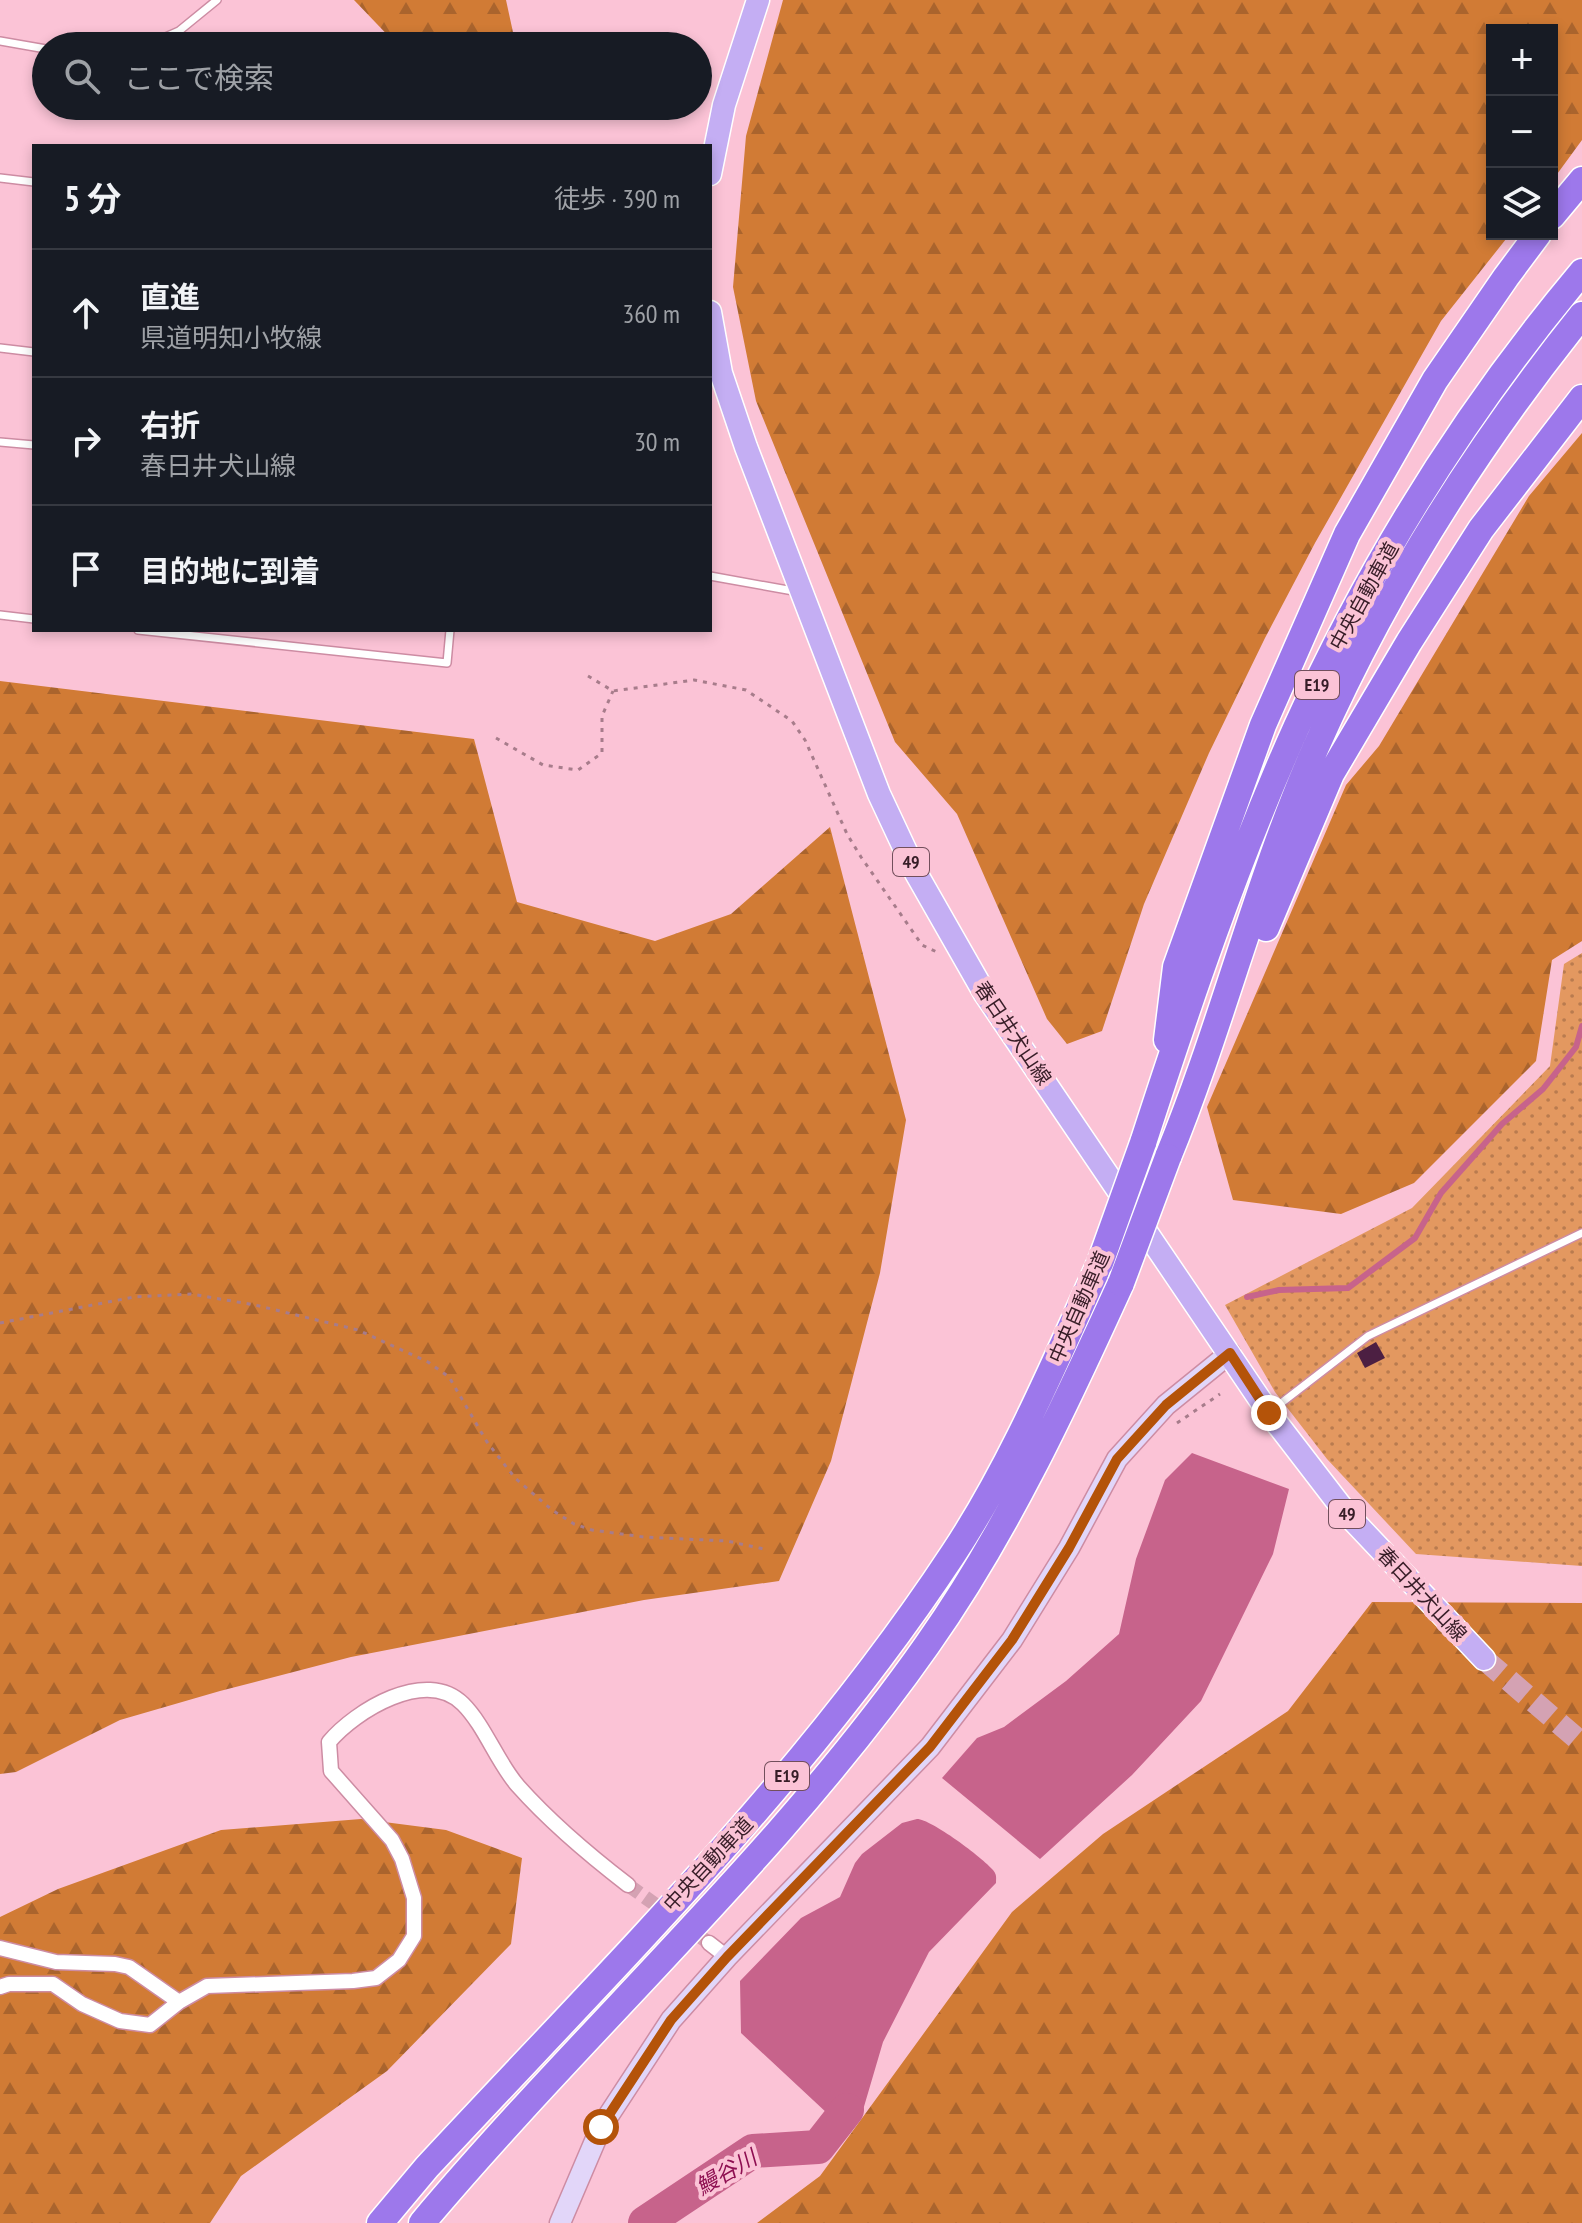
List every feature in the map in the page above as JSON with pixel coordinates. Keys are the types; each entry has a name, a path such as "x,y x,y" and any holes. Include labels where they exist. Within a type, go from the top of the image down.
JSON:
{"highway":[{"path":"1558,209 1582,180"},
{"path":"1162,1087 1176,967 1263,725 1347,534 1435,380 1534,240"},
{"name":"中央自動車道","path":"380,2223 427,2167 761,1807 841,1709 955,1551 1023,1430 1100,1263 1262,810 1296,728 1342,635 1399,532 1458,438 1546,316 1582,272"},
{"name":"中央自動車道","path":"422,2223 582,2044 786,1825 856,1741 928,1644 987,1552 1053,1431 1121,1283 1277,848 1322,733 1376,625 1430,529 1485,443 1582,315"},
{"path":"1170,1152 1192,1138 1267,924 1331,774 1409,642 1481,529 1582,398"}],"main road":[{"path":"712,164 724,105 758,0"},
{"name":"春日井犬山線","path":"712,323 721,373 801,593 879,794 916,873 985,994 1269,1413 1346,1513 1484,1659"},
{"path":"560,2223 601,2127 671,2020 727,1957 930,1747 1012,1640 1069,1548 1117,1459 1166,1405 1230,1353"}],"street":[{"path":"0,1987 9,1984 53,1984 82,2004 120,2021 150,2025 179,2002 207,1986 376,1978 399,1960 414,1936 414,1898 402,1859 392,1840 331,1771 329,1742 343,1725 373,1706 413,1690 445,1692 463,1704 517,1785 579,1847 628,1885"},
{"path":"709,1943 727,1957"},
{"path":"0,1948 56,1962 129,1967 179,2002"}],"lane":[{"path":"177,32 217,0"},
{"path":"0,41 32,47"},
{"path":"0,178 32,182"},
{"path":"0,348 32,352"},
{"path":"0,442 32,445"},
{"path":"712,576 801,593"},
{"path":"0,615 32,619"},
{"path":"157,632 447,663 450,632"},
{"path":"1269,1413 1368,1336 1582,1233"}],"path":[{"path":"588,676 613,691 694,680 746,690 792,721 805,740 847,834 922,945 939,953 956,943"},
{"path":"496,738 543,765 578,770 602,753 602,716 613,691"},
{"path":"0,1323 134,1297 191,1294 255,1305 358,1330 428,1362 449,1377 487,1442 515,1478 552,1510 574,1524 605,1532 727,1541 764,1549"}],"shaded area":[{"path":"1582,953 1582,1566 1416,1554 1327,1459 1275,1392 1225,1305 1412,1208 1550,1066 1564,964"},
{"path":"1192,1453 1289,1489 1273,1554 1201,1701 1132,1775 1040,1859 942,1778 977,1738 1004,1727 1066,1681 1119,1634 1136,1559 1165,1480"},
{"path":"917,1819 945,1832 979,1857 994,1872 996,1883 929,1952 883,2042 863,2110 843,2128 741,2033 740,1981 801,1918 840,1897 862,1854 902,1823"}],"green space":[{"path":"354,0 506,0 513,32 385,32"},
{"path":"783,0 1582,0 1582,140 1558,173 1558,24 1486,24 1486,240 1505,240 1441,321 1265,638 1209,753 1144,904 1102,1031 1067,1044 1047,1019 957,814 895,742 756,401 733,287 746,136"},
{"path":"1582,433 1582,941 1552,960 1536,1061 1414,1183 1341,1214 1233,1200 1207,1107 1346,785 1379,746 1529,496"},
{"path":"0,681 474,739 517,902 655,941 731,914 830,827 906,1120 880,1273 831,1461 779,1581 644,1600 351,1657 120,1720 16,1772 0,1774"},
{"path":"1372,1602 1582,1603 1582,2223 757,2223 820,2176 1012,1912 1103,1834 1288,1711"},
{"path":"361,1819 446,1830 522,1858 511,1944 387,2071 241,2176 210,2223 0,2223 0,1917 58,1889 221,1830"}],"building":[{"path":"1376,1342 1385,1358 1365,1368 1357,1353"}],"waterway":[{"path":"1247,1297 1279,1290 1348,1288 1415,1238 1441,1193 1502,1124 1543,1089 1576,1047 1582,1026"},
{"name":"鰻谷川","path":"645,2223 753,2151 818,2147 847,2110"}],"tunnel":[{"path":"1484,1659 1582,1743"},
{"path":"628,1885 709,1943"}],"route":[{"path":"601,2127 671,2020 727,1957 930,1747 1012,1640 1069,1548 1117,1459 1166,1405 1230,1353 1269,1413"}]}
